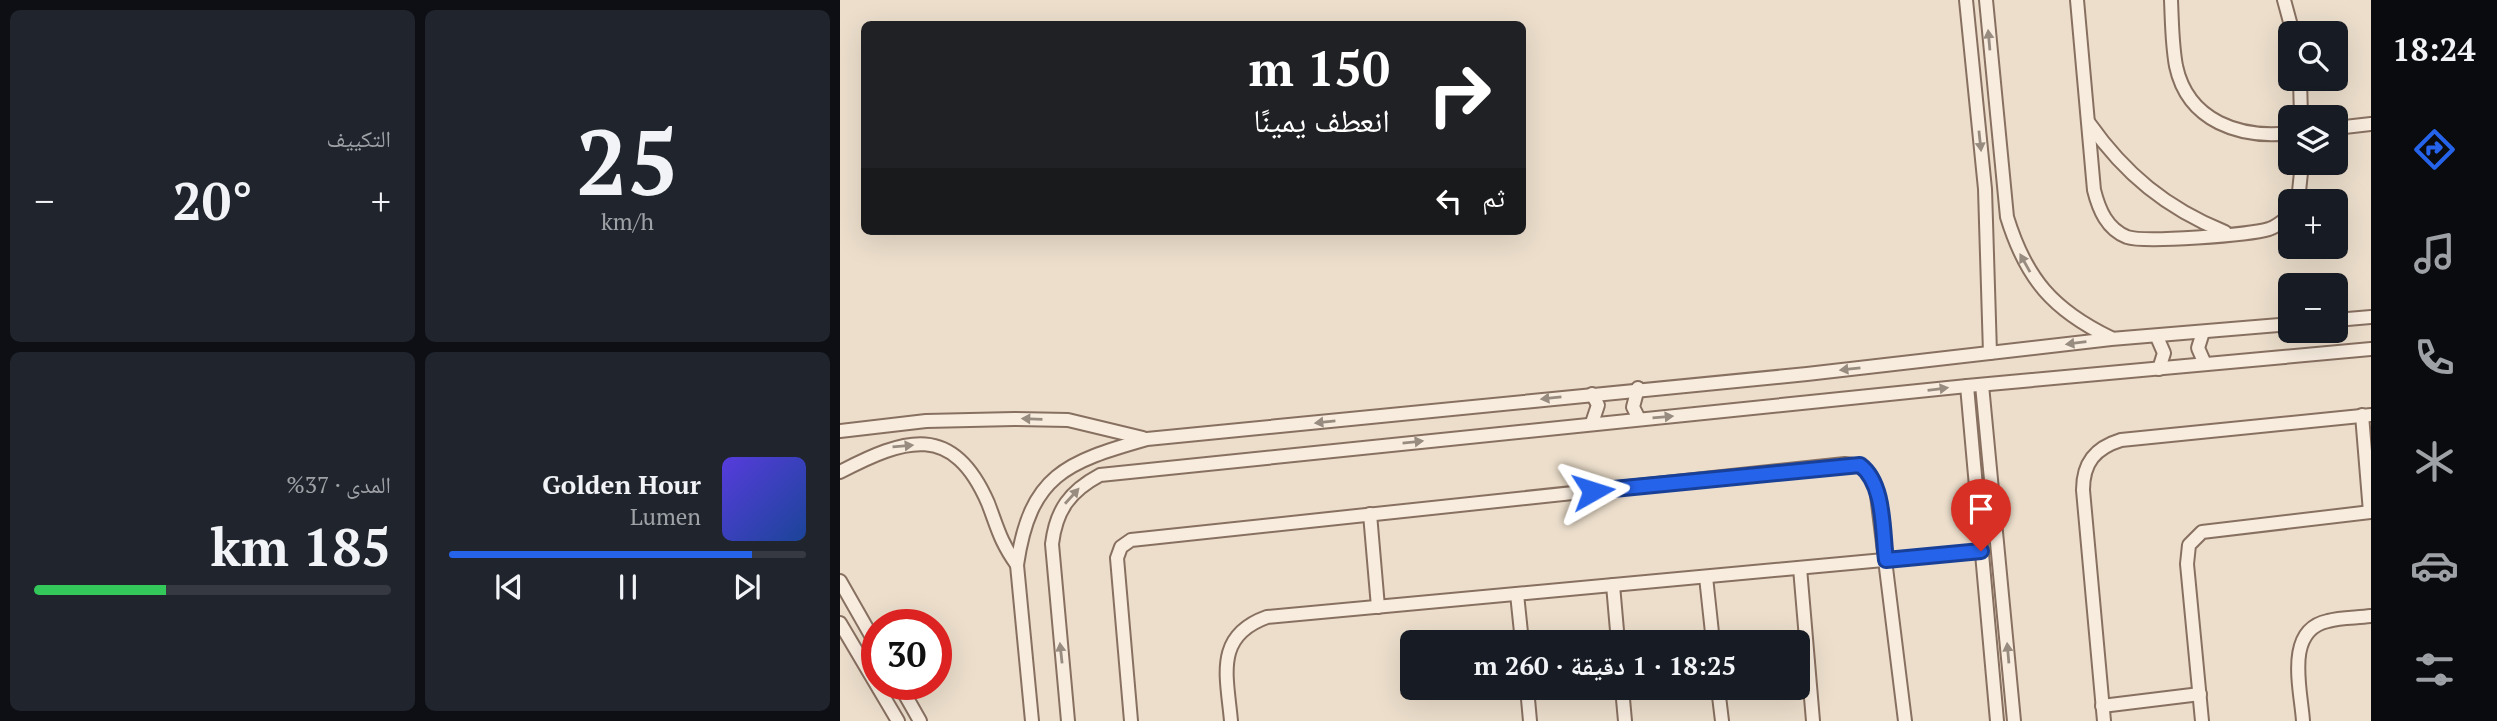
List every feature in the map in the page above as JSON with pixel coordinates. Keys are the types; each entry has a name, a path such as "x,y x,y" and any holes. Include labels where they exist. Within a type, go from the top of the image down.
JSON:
{"street":[{"path":"1966,0 1985,189 1990,353"},
{"path":"1986,0 2007,217 2017,249 2033,278 2055,303 2081,324 2111,339"},
{"path":"2077,0 2094,190 2099,209 2110,225 2126,236 2145,241 2269,229 2278,223"},
{"path":"2171,0 2176,68 2186,90 2200,109 2219,124 2241,133 2278,134"},
{"path":"2284,0 2290,21"},
{"path":"2089,122 2109,152 2153,194 2194,220 2228,233"},
{"path":"2348,127 2371,124"},
{"path":"2348,319 2371,317"},
{"path":"1032,721 1017,565 1028,514 1043,490 1060,473 1080,460 1147,439 1638,388 1807,374 2111,339 2278,325"},
{"path":"2203,332 2198,348 2205,364"},
{"path":"2157,337 2164,352 2159,369"},
{"path":"1068,721 1052,544 1056,517 1067,499 1082,485 1100,475 1982,384 2371,349"},
{"path":"1982,384 2014,721"},
{"path":"1968,386 1997,721"},
{"path":"1638,388 1633,407 1639,419"},
{"path":"1592,394 1598,405 1592,423"},
{"path":"2104,721 2082,490 2087,463 2095,452 2120,440 2366,415 2371,512 2202,532 2189,545 2187,564 2202,721"},
{"path":"840,431 926,421 1068,420 1147,439"},
{"path":"840,472 891,447 931,444 951,450 965,462 975,479 988,503 1000,541 1017,565"},
{"path":"1972,450 1989,449"},
{"path":"1131,721 1116,558 1121,547 1131,540 1860,465 1871,474 1876,487 1905,721"},
{"path":"1370,514 1378,607"},
{"path":"1231,721 1226,667 1228,650 1237,634 1250,623 1267,617 1981,551"},
{"path":"1800,568 1813,721"},
{"path":"1706,577 1712,630"},
{"path":"840,581 861,618"},
{"path":"1613,585 1617,630"},
{"path":"1517,594 1521,630"},
{"path":"2303,721 2298,658 2304,638 2313,627 2326,621 2371,617"},
{"path":"840,623 898,721"},
{"path":"2102,706 2200,694"},
{"path":"908,700 920,721"},
{"path":"1528,700 1531,721"},
{"path":"1623,700 1625,721"},
{"path":"1719,700 1722,721"}],"route":[{"path":"1593,491 1845,464 1860,465 1871,474 1876,487 1886,560 1981,551"}]}
